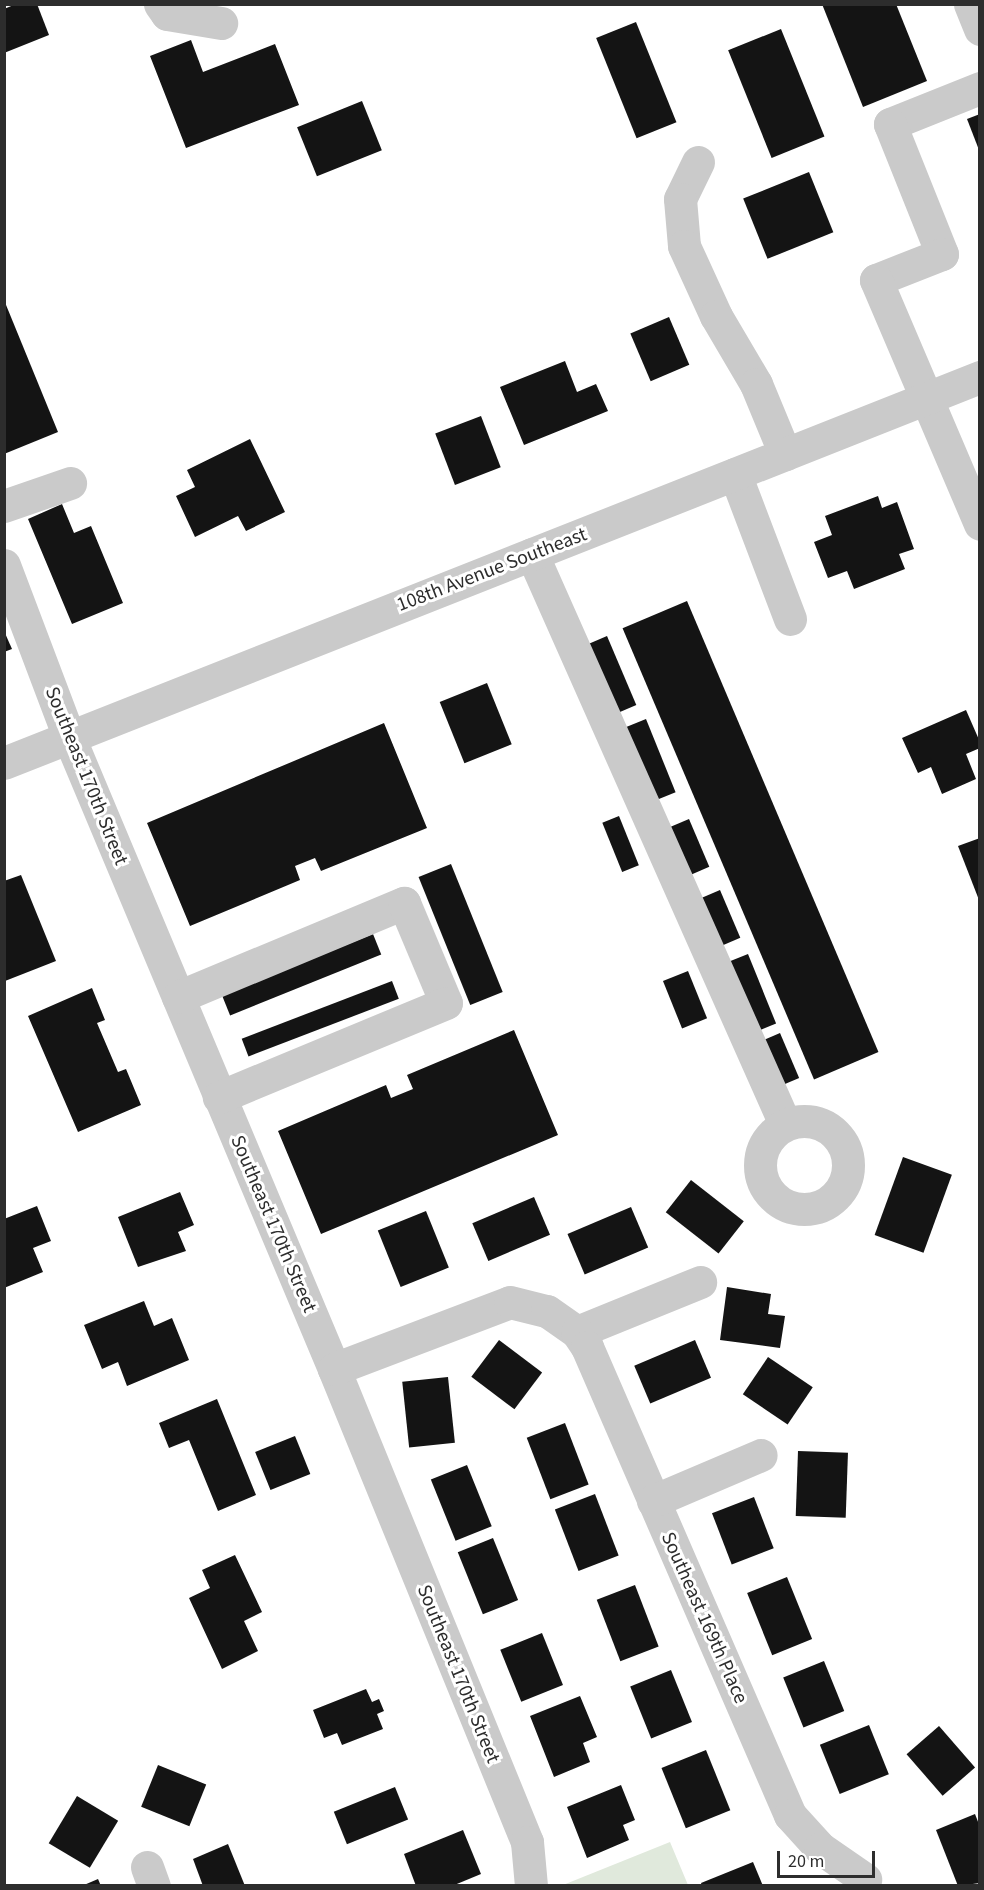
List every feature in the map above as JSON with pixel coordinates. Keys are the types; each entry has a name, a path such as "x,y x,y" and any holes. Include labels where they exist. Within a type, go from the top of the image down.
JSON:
{"street":[{"path":"160,4 167,14 221,23"},
{"path":"970,4 980,29"},
{"path":"980,88 890,124 942,254 876,280 924,399 980,524"},
{"path":"698,162 680,199 684,246 716,316 756,384 785,454"},
{"name":"108th Avenue Southeast","path":"4,763 980,376"},
{"path":"735,474 790,619"},
{"path":"4,506 70,483"},
{"path":"532,554 785,1124"},
{"name":"Southeast 170th Street","path":"4,565 69,737 334,1369 527,1842 531,1886"},
{"path":"178,997 404,903 446,1004 219,1097"},
{"path":"334,1369 510,1302 547,1311 577,1332 700,1282"},
{"name":"Southeast 169th Place","path":"577,1332 587,1347 790,1815 820,1848 865,1879"},
{"path":"653,1501 761,1455"}],"shaded area":[{"path":"670,1842 688,1885 563,1885"}],"building":[{"path":"16,4 37,4 49,35 4,53 4,9"},
{"path":"822,4 896,4 927,81 863,107"},
{"path":"636,22 676,122 637,138 596,38"},
{"path":"781,29 824,137 772,158 728,50"},
{"path":"191,40 203,72 275,44 299,105 186,148 150,56"},
{"path":"362,101 382,150 317,176 297,127"},
{"path":"980,114 980,150 979,150 967,119"},
{"path":"809,172 833,232 768,259 743,199"},
{"path":"4,300 58,432 4,454"},
{"path":"669,317 689,365 651,381 630,333"},
{"path":"565,361 577,392 596,384 608,411 524,445 500,387"},
{"path":"481,416 501,467 455,485 435,434"},
{"path":"250,439 285,512 246,531 238,516 195,537 176,496 195,487 187,470"},
{"path":"878,496 882,508 897,502 914,549 899,554 905,569 854,589 847,571 828,578 814,542 832,535 825,516"},
{"path":"62,504 74,533 91,526 123,603 72,624 28,519"},
{"path":"687,601 878,1052 814,1079 623,628"},
{"path":"4,631 12,649 4,652"},
{"path":"607,636 636,705 612,715 583,646"},
{"path":"487,683 512,744 464,763 440,702"},
{"path":"966,710 980,742 980,748 966,754 976,779 942,794 931,767 918,773 902,738"},
{"path":"646,719 676,792 651,802 622,729"},
{"path":"384,723 427,828 321,871 315,858 295,866 300,880 190,926 147,823"},
{"path":"619,816 639,865 622,872 602,823"},
{"path":"689,819 709,867 686,877 666,829"},
{"path":"980,838 980,900 979,900 958,846"},
{"path":"451,864 503,992 470,1005 419,877"},
{"path":"21,875 56,961 5,981 4,881"},
{"path":"720,890 740,938 716,948 696,900"},
{"path":"373,934 381,954 230,1015 222,995"},
{"path":"748,954 776,1024 751,1034 723,964"},
{"path":"688,971 707,1018 682,1028 663,981"},
{"path":"392,981 399,999 249,1056 242,1039"},
{"path":"92,988 105,1020 97,1023 118,1072 126,1069 141,1105 78,1132 28,1016"},
{"path":"514,1030 558,1135 321,1234 278,1131 386,1085 391,1098 413,1089 407,1075"},
{"path":"780,1033 799,1078 776,1088 757,1043"},
{"path":"903,1157 952,1175 923,1253 875,1235"},
{"path":"691,1180 744,1221 719,1254 666,1212"},
{"path":"180,1192 194,1225 178,1232 186,1251 138,1267 118,1217"},
{"path":"534,1197 550,1235 488,1261 472,1223"},
{"path":"37,1206 51,1241 33,1248 43,1272 4,1288 4,1219"},
{"path":"631,1207 648,1248 585,1274 567,1234"},
{"path":"426,1211 449,1268 401,1287 378,1230"},
{"path":"727,1287 771,1294 768,1314 785,1316 780,1348 720,1340"},
{"path":"144,1301 154,1326 172,1318 189,1360 127,1386 118,1362 102,1369 84,1325"},
{"path":"499,1340 542,1372 514,1409 471,1377"},
{"path":"695,1340 711,1378 650,1404 634,1366"},
{"path":"768,1357 813,1387 788,1425 743,1394"},
{"path":"448,1377 455,1443 409,1447 402,1382"},
{"path":"217,1399 256,1495 218,1511 189,1440 169,1448 159,1423"},
{"path":"565,1423 589,1485 550,1499 527,1438"},
{"path":"295,1436 310,1474 270,1490 255,1452"},
{"path":"798,1451 848,1453 846,1518 796,1516"},
{"path":"467,1465 492,1526 456,1541 431,1480"},
{"path":"595,1494 619,1556 579,1571 555,1509"},
{"path":"754,1497 774,1548 732,1564 712,1513"},
{"path":"493,1538 518,1600 483,1614 458,1552"},
{"path":"235,1555 262,1612 244,1621 258,1651 222,1669 189,1598 210,1588 202,1570"},
{"path":"787,1577 812,1639 772,1655 747,1593"},
{"path":"635,1585 659,1647 620,1661 597,1600"},
{"path":"542,1633 563,1685 521,1702 500,1650"},
{"path":"824,1661 844,1711 803,1728 783,1677"},
{"path":"671,1670 692,1722 651,1738 630,1686"},
{"path":"366,1689 372,1702 379,1699 384,1711 377,1714 383,1729 342,1745 337,1733 324,1738 313,1710"},
{"path":"580,1696 597,1737 583,1743 590,1762 554,1777 530,1716"},
{"path":"869,1725 889,1774 840,1794 820,1745"},
{"path":"939,1726 975,1768 943,1796 907,1754"},
{"path":"706,1750 730,1810 686,1828 661,1768"},
{"path":"158,1765 206,1784 189,1826 141,1807"},
{"path":"621,1785 635,1820 623,1825 629,1840 587,1858 567,1807"},
{"path":"395,1787 408,1819 347,1844 334,1812"},
{"path":"77,1796 118,1821 90,1868 49,1843"},
{"path":"975,1814 980,1827 980,1883 958,1886 936,1830"},
{"path":"463,1830 481,1874 452,1886 416,1886 404,1854"},
{"path":"228,1844 245,1886 203,1886 193,1859"},
{"path":"753,1862 763,1886 702,1886 701,1883"},
{"path":"98,1879 101,1886 84,1886 84,1885"}]}
